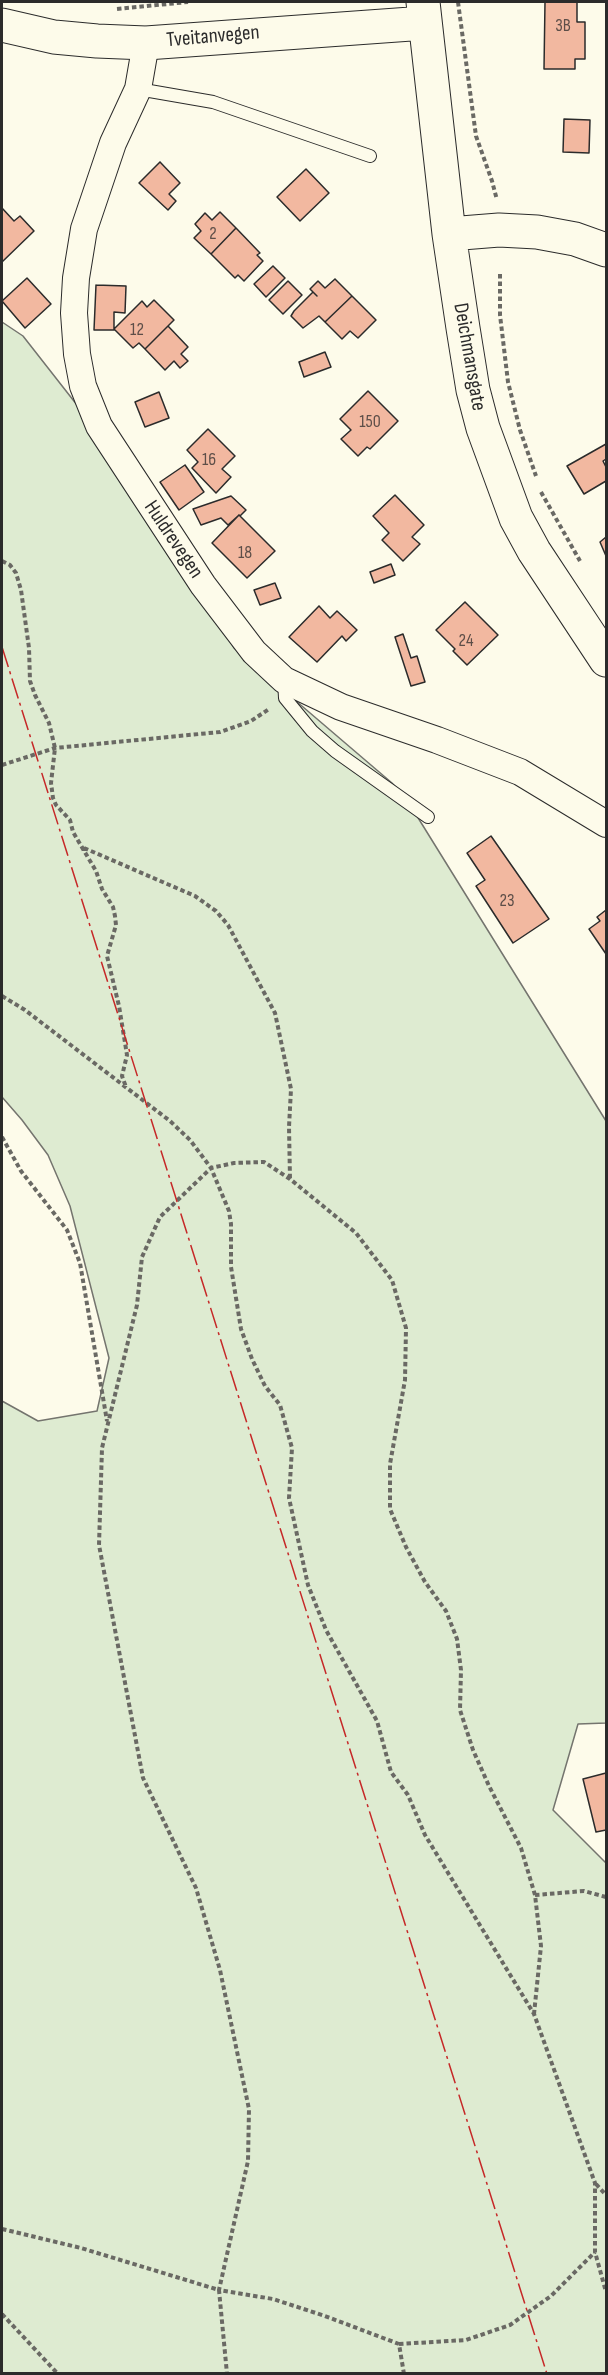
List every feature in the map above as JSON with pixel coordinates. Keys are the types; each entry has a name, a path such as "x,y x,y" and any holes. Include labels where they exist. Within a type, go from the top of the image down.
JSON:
{"main road":[{"name":"Tveitanvegen","path":"2,25 65,38 146,43 424,12"},
{"name":"Deichmansgate","path":"424,12 449,234 474,390 483,428 516,518 534,551 606,660"},
{"path":"449,234 499,230 537,232 575,239 606,250"}],"street":[{"name":"Huldrevegen","path":"146,43 138,89 113,143 84,228 76,278 74,313 77,354 83,386 99,426 203,585 284,689 437,740 520,772 606,824"}],"lane":[{"path":"138,89 213,102 370,156"},
{"path":"284,689 312,731 335,751 428,817"}],"path":[{"path":"106,9 188,2"},
{"path":"458,2 476,136 497,202"},
{"path":"500,274 500,315 508,382 520,430 542,494 580,561"},
{"path":"2,561 10,565 16,573 21,590 29,648 30,681 49,723 55,748 51,783 53,798 56,805 70,820 73,832 83,847 115,916 116,925 107,956 119,1006 127,1055 123,1076 126,1088"},
{"path":"2,765 55,748 220,732 251,721 284,689"},
{"path":"83,847 195,896 216,911 228,926 275,1013 291,1089 290,1179"},
{"path":"2,996 24,1010 170,1121 190,1140 211,1168 230,1218 231,1267 241,1329 265,1386 280,1405 292,1448 289,1498 308,1586 326,1630 377,1720 391,1772 408,1795 425,1835 534,2014 595,2183 595,2252 606,2292"},
{"path":"2,1137 21,1171 67,1230 80,1263 107,1425"},
{"path":"227,2373 219,2290 248,2161 249,2109 220,1970 196,1888 143,1778 99,1545 102,1448 136,1305 142,1257 160,1216 211,1168 234,1163 264,1162 290,1179 356,1233 392,1280 406,1328 405,1380 390,1464 390,1509 406,1547 425,1582 446,1611 457,1639 461,1670 460,1710 473,1750 521,1848 535,1895 541,1946 534,2014"},
{"path":"535,1895 584,1891 606,1897"},
{"path":"595,2183 606,2194"},
{"path":"2,2229 81,2248 219,2290 273,2299 399,2344 466,2340 510,2325 552,2296 595,2252"},
{"path":"2,2314 58,2373"},
{"path":"399,2344 404,2373"}],"green space":[{"path":"2,322 23,336 160,511 234,648 392,783 407,800 606,1121 606,1723 578,1724 553,1810 606,1863 606,2373 2,2373 2,1401 38,1421 97,1411 109,1358 70,1206 48,1155 2,1097"}],"building":[{"path":"545,2 577,2 577,22 585,22 585,59 575,59 575,69 544,69"},
{"path":"564,119 590,120 589,153 563,152"},
{"path":"160,162 180,183 169,194 176,201 168,210 139,183"},
{"path":"306,169 329,193 300,221 277,197"},
{"path":"2,208 14,221 20,216 34,231 2,262"},
{"path":"220,212 236,228 211,254 194,238 201,231 195,224 205,213 212,220"},
{"path":"236,228 260,253 257,255 263,261 244,281 238,275 235,278 211,254"},
{"path":"273,266 285,278 266,297 254,284"},
{"path":"27,278 51,304 25,328 2,301"},
{"path":"335,279 352,296 325,322 319,316 303,328 291,316 313,292 310,289 318,281 325,288"},
{"path":"288,281 302,295 283,314 269,300"},
{"path":"96,285 126,286 125,313 114,312 114,330 94,330"},
{"path":"352,296 376,320 358,338 350,331 342,339 325,322"},
{"path":"154,300 174,320 145,349 139,343 133,348 114,329 142,301 147,307"},
{"path":"168,326 188,347 181,354 188,361 180,368 174,361 165,370 145,349"},
{"path":"325,352 331,367 304,377 299,362"},
{"path":"368,391 398,421 370,449 367,447 358,456 341,439 351,430 340,419"},
{"path":"159,392 169,418 145,427 135,402"},
{"path":"208,429 235,456 222,469 231,477 216,493 192,468 198,462 187,450"},
{"path":"606,444 606,459 603,461 606,467 606,481 584,494 567,466"},
{"path":"185,465 204,492 179,510 160,482"},
{"path":"395,495 424,525 412,537 420,544 403,561 382,540 389,533 373,516"},
{"path":"231,496 246,510 240,516 228,525 221,518 201,525 193,509"},
{"path":"239,515 275,551 247,578 212,543"},
{"path":"606,537 606,556 600,542"},
{"path":"391,564 395,575 374,583 370,572"},
{"path":"275,583 281,598 260,605 254,590"},
{"path":"465,602 498,635 467,665 436,630"},
{"path":"319,606 330,618 337,611 357,630 346,641 342,636 317,662 289,637"},
{"path":"403,634 411,658 417,656 425,682 411,686 395,637"},
{"path":"491,836 549,919 513,943 476,886 485,880 467,853"},
{"path":"606,910 606,954 589,929 600,921 597,917"},
{"path":"606,1773 606,1830 596,1832 583,1779"}],"power":[{"path":"2,647 547,2374"}]}
